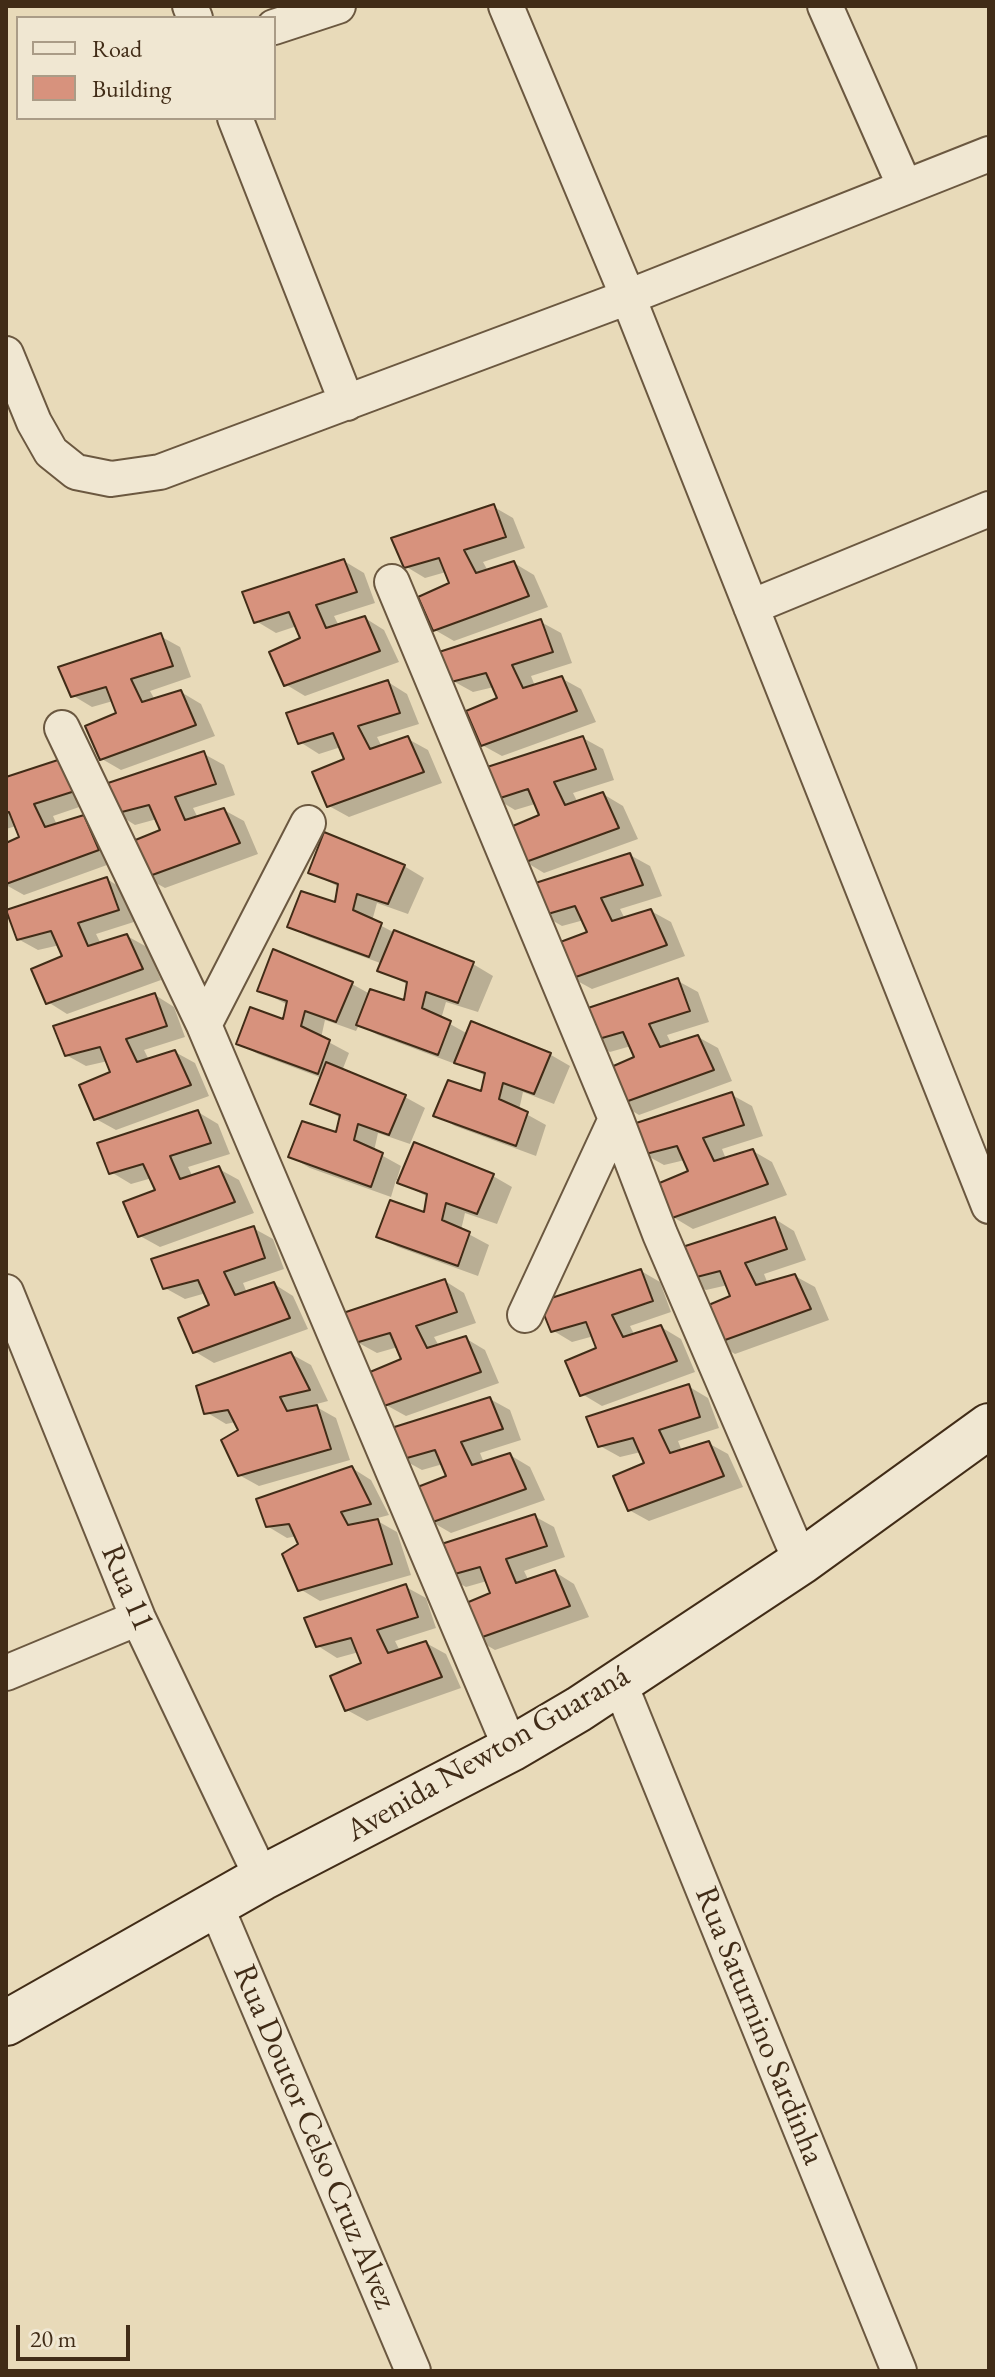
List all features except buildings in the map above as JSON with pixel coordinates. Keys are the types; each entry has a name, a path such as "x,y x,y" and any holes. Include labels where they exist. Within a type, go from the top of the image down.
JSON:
{"main road":[{"name":"Avenida Newton Guaraná","path":"6,2023 262,1878 511,1749 801,1562 989,1426"}],"street":[{"path":"276,26 338,6"},
{"path":"506,6 628,297 989,1206"},
{"path":"825,6 905,187"},
{"path":"236,120 347,403"},
{"path":"6,354 34,422 51,452 76,472 111,479 160,472 628,297 989,154"},
{"path":"751,607 989,509"},
{"path":"392,582 616,1119 660,1234 801,1562"},
{"path":"62,728 204,1025 511,1749"},
{"path":"204,1025 308,823"},
{"path":"525,1315 616,1119"},
{"name":"Rua 11","path":"8,1301 138,1618 262,1878"},
{"path":"6,1673 138,1618"},
{"name":"Rua Saturnino Sardinha","path":"619,1682 899,2371"},
{"name":"Rua Doutor Celso Cruz Alvez","path":"215,1904 413,2371"}]}
